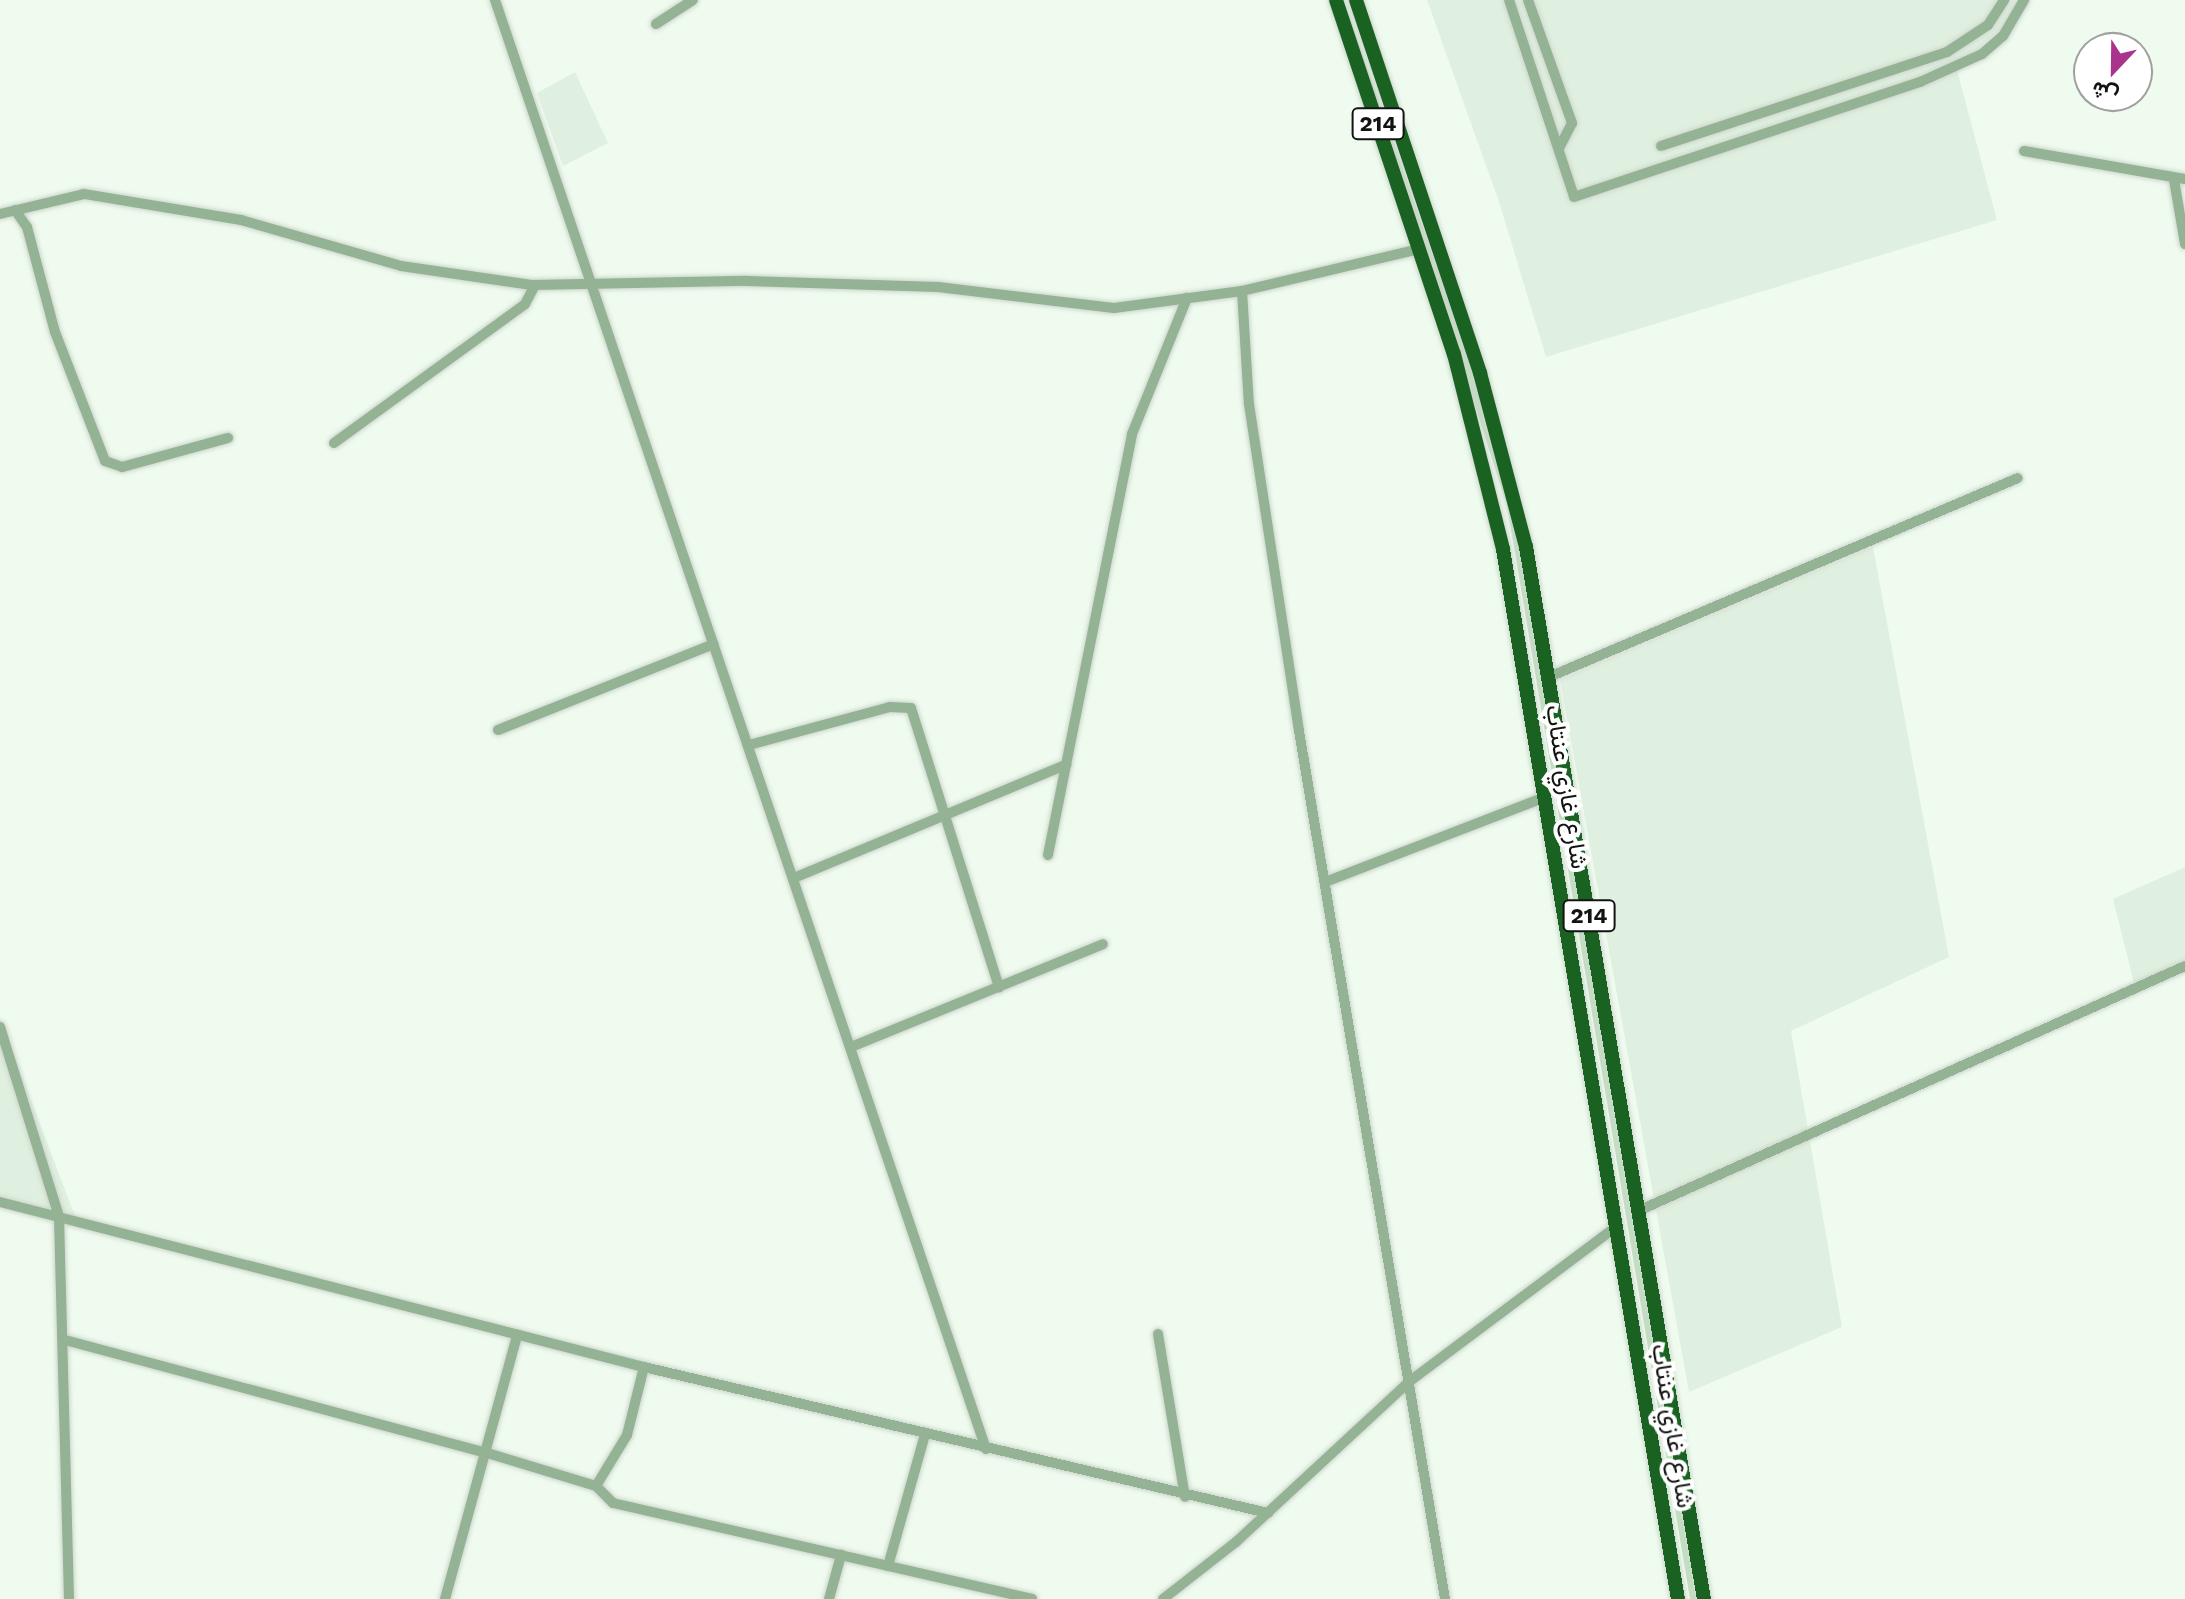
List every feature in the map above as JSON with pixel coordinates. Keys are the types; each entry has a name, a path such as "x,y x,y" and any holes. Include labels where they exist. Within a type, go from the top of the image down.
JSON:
{"highway":[{"name":"شارع غازي عنتاب","path":"1336,0 1454,354 1503,549 1678,1599"},
{"name":"214","path":"1356,0 1480,373 1526,547 1704,1599"}],"street":[{"path":"656,24 693,0"},
{"path":"1509,0 1574,197 1920,82 1982,54 2003,36 2024,0"},
{"path":"1528,0 1572,123 1559,149"},
{"path":"1661,146 1947,52 1988,25 2004,0"},
{"path":"499,1 588,284 749,745 986,1449"},
{"path":"2024,151 2180,180 2185,244"},
{"path":"0,214 84,194 241,220 401,266 535,285 747,281 938,287 1114,308 1242,291 1419,249"},
{"path":"15,210 27,227 55,332 105,461 122,467 228,438"},
{"path":"334,443 525,304 535,285"},
{"path":"1242,291 1249,404 1445,1599"},
{"path":"1048,855 1132,434 1187,298"},
{"path":"1549,677 2018,478"},
{"path":"498,730 714,644"},
{"path":"749,745 903,704 918,718 999,987"},
{"path":"794,878 1066,765"},
{"path":"1325,882 1545,797"},
{"path":"851,1047 1103,944"},
{"path":"1638,1211 2185,966"},
{"path":"0,1027 59,1217 65,1340 69,1599"},
{"path":"0,1202 644,1367 1185,1497 1268,1513"},
{"path":"1163,1599 1268,1513 1410,1381 1616,1227"},
{"path":"1158,1334 1185,1497"},
{"path":"445,1599 517,1335"},
{"path":"65,1340 484,1452 596,1486 613,1503 1032,1599"},
{"path":"596,1486 627,1435 644,1367"},
{"path":"888,1566 925,1434"},
{"path":"829,1599 841,1555"}],"shaded area":[{"path":"1427,0 2024,0 2019,14 1956,66 1997,220 1546,357 1499,202"},
{"path":"575,72 608,143 563,166 537,93"},
{"path":"1873,547 1949,957 1791,1031 1842,1327 1689,1392 1560,680"},
{"path":"2185,867 2185,966 2135,987 2113,899"},
{"path":"0,1018 75,1216 0,1198"}],"green space":[{"path":"1344,0 1473,371 1513,509 1696,1599 1690,1599 1507,505"}]}
